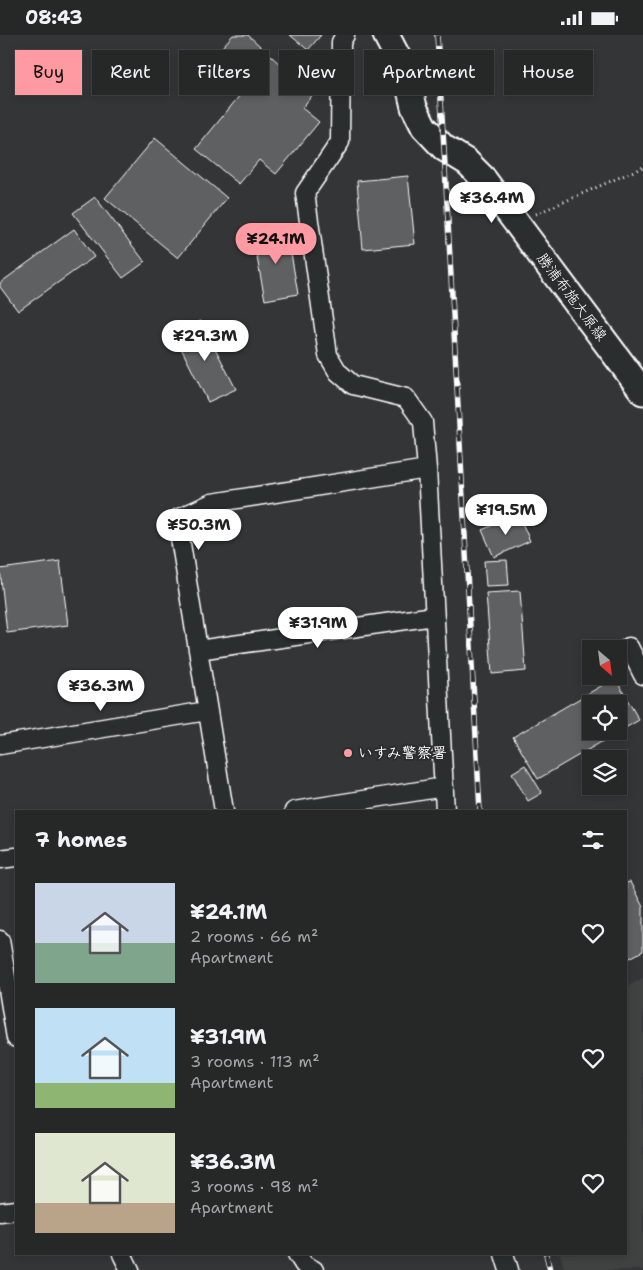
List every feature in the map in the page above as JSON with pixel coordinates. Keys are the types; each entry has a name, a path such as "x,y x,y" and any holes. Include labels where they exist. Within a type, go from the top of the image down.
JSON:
{"main road":[{"name":"勝浦布施大原線","path":"386,35 406,73 414,107 424,127 444,148 467,162 477,172 643,392"}],"street":[{"path":"345,35 341,42 340,142 306,193 328,355 338,372 353,385 406,398 423,422 445,810"},
{"path":"224,810 177,519 212,503 427,469"},
{"path":"198,650 434,616"},
{"path":"628,647 643,675"},
{"path":"0,745 208,711"},
{"path":"306,810 330,808 444,787"},
{"path":"0,859 15,857"},
{"path":"0,940 15,1032"},
{"path":"0,1212 15,1209"},
{"path":"122,1255 130,1270"},
{"path":"298,1255 304,1265 314,1270"},
{"path":"504,1255 509,1270"}],"path":[{"path":"516,223 643,167"}],"shaded area":[{"path":"643,978 643,1270 565,1270 560,1255 627,1255 627,986"}],"building":[{"path":"233,35 248,35 264,50 219,50"},
{"path":"290,35 321,35 308,50"},
{"path":"269,54 279,63 279,95 312,95 302,108 319,122 276,174 259,160 239,184 196,149 240,95 269,95"},
{"path":"155,138 227,198 178,258 105,198"},
{"path":"408,176 415,244 363,249 357,181"},
{"path":"95,197 145,262 123,278 73,213"},
{"path":"74,229 94,257 18,311 0,287 0,283"},
{"path":"287,230 298,294 265,300 253,236"},
{"path":"201,321 236,389 208,402 174,334"},
{"path":"518,514 530,541 494,557 482,530"},
{"path":"507,560 509,585 486,586 484,561"},
{"path":"60,561 68,625 7,633 0,569"},
{"path":"520,591 526,671 492,674 486,593"},
{"path":"603,685 619,685 625,695 586,695"},
{"path":"582,697 582,740 605,740 588,750 582,750 582,753 538,779 513,737"},
{"path":"627,699 639,720 627,727"},
{"path":"525,765 542,793 528,801 512,773"},
{"path":"630,882 643,907 643,951 627,959 627,883"}],"railway":[{"path":"437,35 480,810"},
{"path":"546,1255 550,1270"}],"place":[{"name":"いすみ警察署","path":"348,753"}]}
